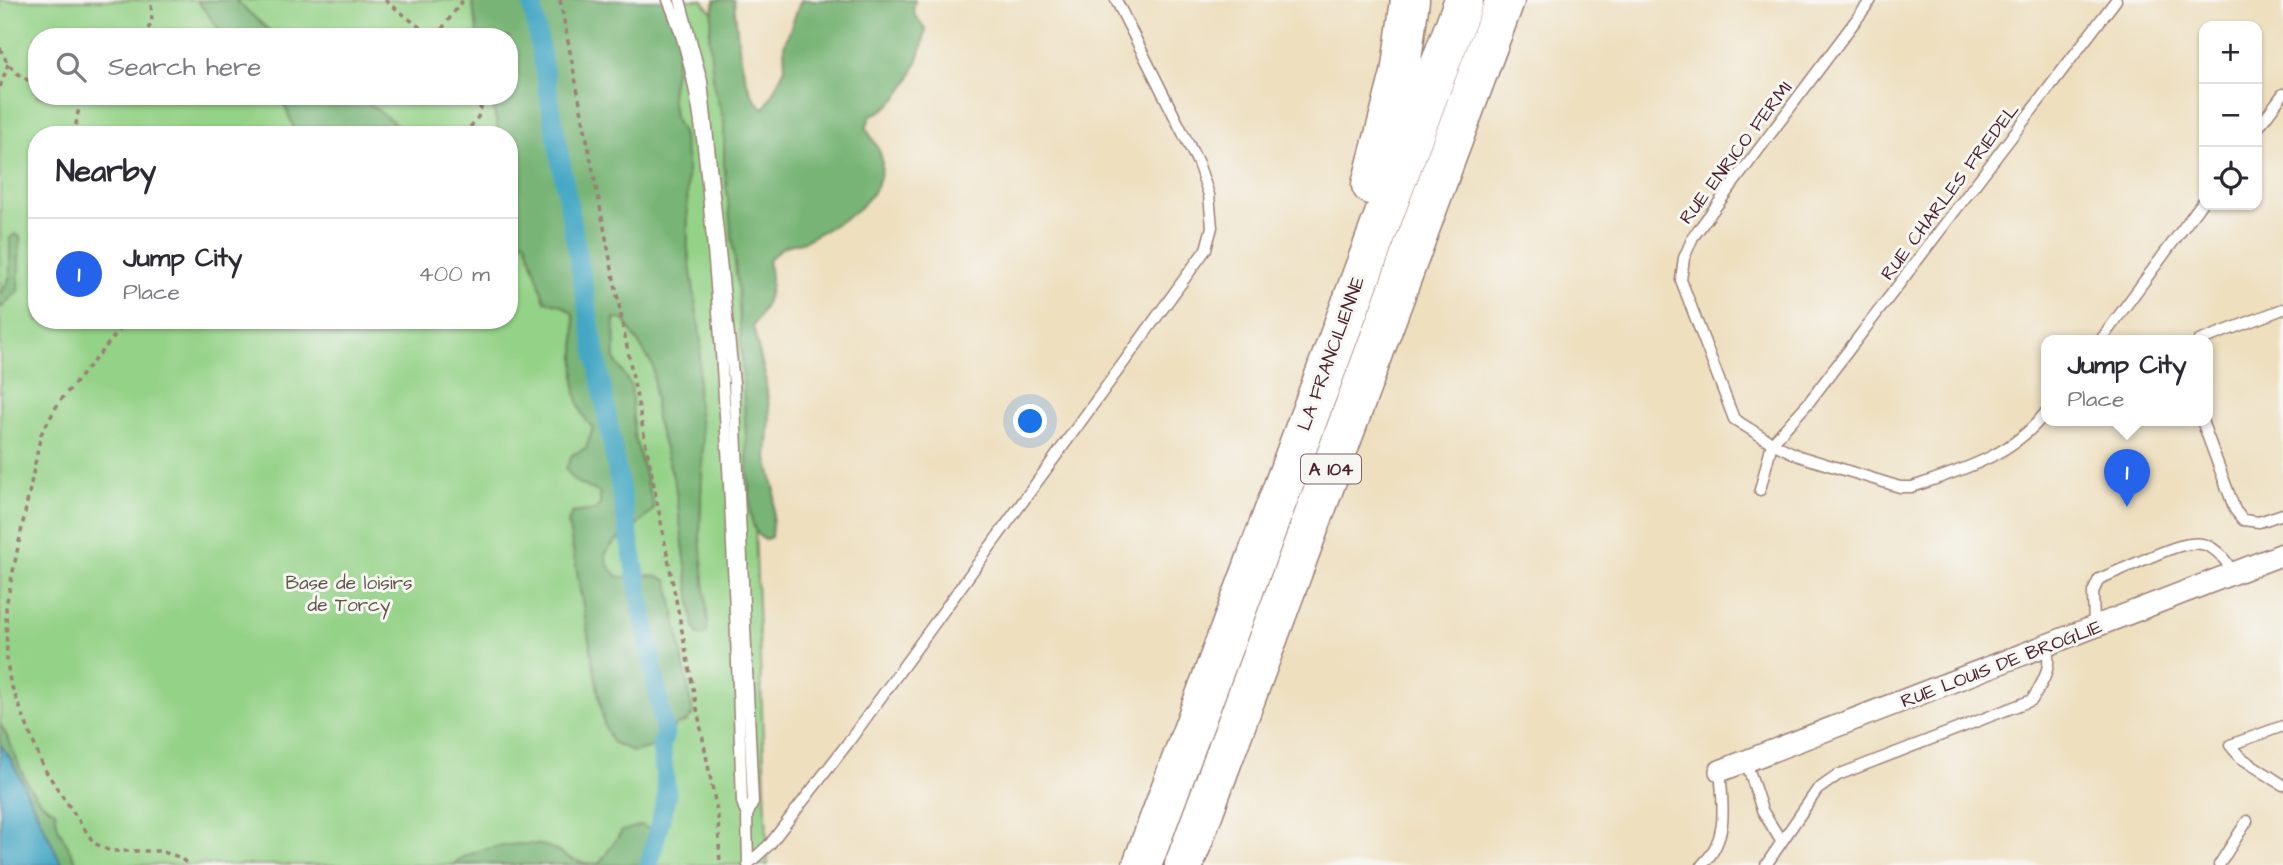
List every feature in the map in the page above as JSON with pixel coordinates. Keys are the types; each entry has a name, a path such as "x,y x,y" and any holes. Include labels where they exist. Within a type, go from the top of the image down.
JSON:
{"highway":[{"path":"1363,266 1360,230 1400,74 1410,0"},
{"name":"LA FRANCILIENNE","path":"1142,865 1464,0"},
{"name":"A 104","path":"1184,865 1505,0"},
{"path":"1479,73 1513,34 1527,0"}],"street":[{"name":"RUE LOUIS DE BROGLIE","path":"1720,771 2283,554"}],"lane":[{"path":"668,0 681,33 692,83 711,235 724,384 742,802 747,816 748,865"},
{"path":"680,0 697,54 704,93 734,383 753,802 747,816"},
{"path":"748,865 770,844 847,744 1206,248 1212,227 1209,195 1198,163 1116,0"},
{"name":"RUE ENRICO FERMI","path":"1772,443 1734,419 1681,280 1684,258 1693,237 1871,0"},
{"name":"RUE CHARLES FRIEDEL","path":"1772,443 1809,402 2116,0"},
{"path":"2262,123 2283,94"},
{"path":"2104,335 2199,207"},
{"path":"2213,336 2283,309"},
{"path":"1760,491 1772,443 1881,484 1912,487 1996,455 2026,436 2041,418"},
{"path":"2204,426 2235,510 2243,520 2259,522 2283,514"},
{"path":"2094,627 2093,592 2099,579 2186,542 2211,547 2225,558 2233,573"},
{"path":"1766,865 1817,790 1838,775 2032,700 2046,676 2049,655 2046,646"},
{"path":"2283,726 2230,745 2240,757 2283,785"},
{"path":"1746,761 1762,810 1782,841"},
{"path":"1702,865 1715,853 1722,834 1724,810 1720,771"},
{"path":"2220,865 2248,821"}],"path":[{"path":"148,28 152,23 151,0"},
{"path":"385,0 422,28"},
{"path":"441,28 463,0"},
{"path":"561,0 718,817 720,865"},
{"path":"0,48 8,65 20,77 28,80"},
{"path":"0,87 8,65"},
{"path":"75,126 78,105"},
{"path":"470,126 481,108 478,105"},
{"path":"120,329 58,402 41,434 6,606 7,661 10,681 43,767 94,843 110,851 160,851 179,857 189,865"}],"green space":[{"name":"Base de loisirs de Torcy","path":"0,0 702,0 717,18 751,424 768,865 0,865"},
{"path":"197,0 235,0 267,28 218,28"},
{"path":"472,0 668,0 681,33 671,94 674,117 682,133 687,162 688,250 701,341 697,398 703,441 700,537 708,623 705,635 698,635 694,626 675,484 656,418 653,366 624,320 614,318 615,360 631,386 634,434 654,508 615,542 605,555 609,567 619,577 657,576 668,581 693,714 686,722 675,725 667,743 634,752 612,742 604,724 568,522 572,513 595,510 600,505 600,493 576,482 566,469 572,455 586,448 593,428 578,403 573,314 562,305 545,301 526,242 518,239 518,126 497,126 493,105 518,105 518,28 477,28"},
{"path":"715,0 734,0 745,76 750,91 765,108 785,68 784,46 801,0 915,0 913,12 926,30 909,81 893,102 871,115 866,128 882,158 876,188 861,207 841,221 805,241 781,248 768,261 771,279 769,295 753,326 765,376 770,417 767,458 775,491 771,537 765,540 756,532 750,511 738,290 724,164 724,122 714,87 709,35"},
{"path":"284,105 371,105 398,126 293,126"},
{"path":"15,234 20,237 18,291 0,309 0,297 10,276 10,238"},
{"path":"0,724 28,784 44,804 55,811 58,828 78,865 62,865 12,761 0,744"},
{"path":"642,825 656,833 649,865 453,865 460,859 484,850 526,844 548,847 577,861 599,864 622,831"}],"water":[{"path":"0,744 12,761 62,865 0,865"}],"waterway":[{"path":"532,4 665,734 661,746 667,794 649,865"}],"place":[{"name":"Jump City","path":"2127,507"}]}
